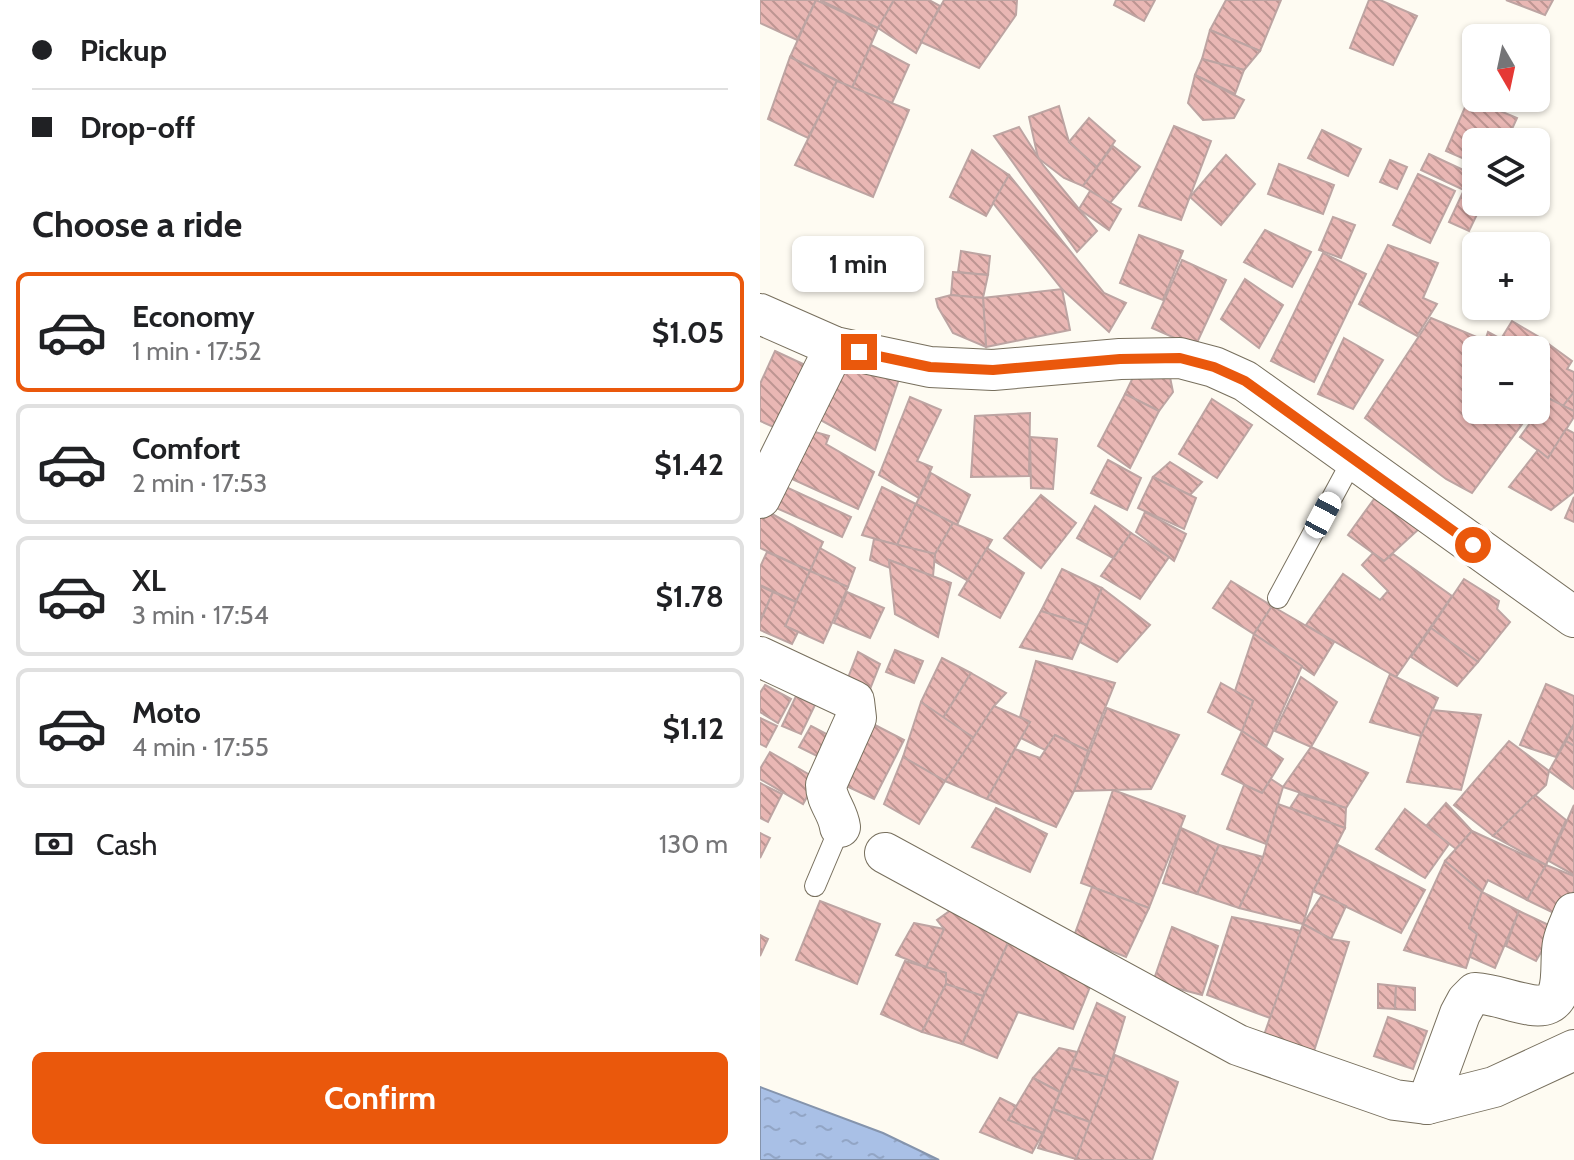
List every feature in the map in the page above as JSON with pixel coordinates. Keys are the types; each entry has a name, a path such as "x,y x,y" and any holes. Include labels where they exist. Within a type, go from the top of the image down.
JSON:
{"street":[{"path":"760,314 835,347 930,367 993,370 1120,359 1180,358 1214,367 1245,381 1574,617"},
{"path":"760,498 835,347"},
{"path":"760,657 854,701 856,718 826,785 826,793 838,814 840,827"},
{"path":"885,853 1238,1045 1395,1100 1427,1104 1494,1087 1574,1050"},
{"path":"1427,1104 1460,1014 1475,993 1528,1005 1541,1006 1552,1001 1562,983 1563,943 1574,913"}],"lane":[{"path":"1278,598 1353,459"},
{"path":"815,886 840,827"}],"water":[{"path":"760,1087 883,1133 939,1160 760,1160"}],"building":[{"path":"760,0 816,0 797,40 760,23"},
{"path":"816,0 878,28 852,88 790,57"},
{"path":"820,0 894,0 878,28"},
{"path":"894,0 929,0 940,6 916,53 878,28"},
{"path":"944,0 1017,0 1016,15 979,68 921,42"},
{"path":"1116,0 1155,0 1144,21 1114,5"},
{"path":"1226,0 1281,0 1260,51 1210,30"},
{"path":"1369,0 1380,0 1417,16 1393,65 1350,48"},
{"path":"1506,0 1553,0 1545,15"},
{"path":"1210,30 1260,51 1244,70 1202,59"},
{"path":"871,45 909,65 892,103 852,88"},
{"path":"790,57 837,81 808,138 768,119"},
{"path":"1202,59 1244,70 1235,94 1195,75"},
{"path":"1195,75 1244,100 1234,118 1203,120 1188,103"},
{"path":"837,81 909,110 873,197 795,165"},
{"path":"1059,106 1069,142 1097,167 1083,186 1064,178 1038,158 1029,117"},
{"path":"1463,112 1503,112 1517,118 1512,128 1462,128 1462,158 1446,151"},
{"path":"1089,118 1115,141 1097,167 1069,142"},
{"path":"1174,126 1211,141 1181,220 1139,206"},
{"path":"1019,127 1043,165 1097,231 1077,252 994,136"},
{"path":"1322,130 1361,149 1348,176 1308,158"},
{"path":"1113,146 1140,167 1110,203 1083,186"},
{"path":"972,150 1009,175 986,216 950,197"},
{"path":"1429,154 1462,169 1462,189 1421,170"},
{"path":"1226,155 1255,184 1221,225 1190,197"},
{"path":"1390,160 1407,167 1397,189 1380,182"},
{"path":"1279,164 1334,185 1323,214 1268,194"},
{"path":"1418,174 1455,191 1430,243 1393,225"},
{"path":"1009,175 1104,293 1126,303 1109,332 1062,289 993,203"},
{"path":"1090,191 1121,209 1109,230 1079,209"},
{"path":"1462,194 1462,216 1476,216 1469,231 1449,222"},
{"path":"1333,217 1355,225 1341,258 1319,250"},
{"path":"1265,230 1311,252 1292,287 1244,262"},
{"path":"1139,235 1183,251 1163,300 1120,283"},
{"path":"1388,245 1438,263 1423,298 1437,304 1417,336 1359,304"},
{"path":"961,251 990,256 988,275 958,272"},
{"path":"1323,253 1366,274 1314,382 1271,361"},
{"path":"1182,260 1226,280 1195,347 1152,328"},
{"path":"953,272 988,275 983,298 951,295"},
{"path":"1245,279 1283,305 1259,348 1221,319"},
{"path":"1062,289 1070,330 986,347 983,298"},
{"path":"951,295 983,298 986,347 953,333 936,299"},
{"path":"1431,318 1474,336 1462,336 1462,424 1522,424 1472,493 1446,479 1365,418"},
{"path":"1512,321 1537,336 1503,336"},
{"path":"1344,338 1383,360 1353,409 1318,394"},
{"path":"1550,345 1572,361 1567,369 1574,372 1574,392 1563,406 1550,399"},
{"path":"775,351 816,370 787,433 760,421 760,384"},
{"path":"835,361 899,379 875,450 808,413"},
{"path":"1136,371 1170,377 1173,392 1159,411 1125,394"},
{"path":"1574,392 1574,411 1563,406"},
{"path":"1125,394 1159,411 1130,468 1098,446"},
{"path":"910,397 941,410 917,461 932,467 919,498 879,475"},
{"path":"1212,399 1252,425 1217,478 1179,454"},
{"path":"1550,399 1574,411 1574,417 1548,458 1520,437 1529,424 1550,424"},
{"path":"1030,413 1029,476 971,477 975,416"},
{"path":"801,428 829,436 826,444 874,472 858,509 781,474"},
{"path":"1566,429 1574,433 1574,492 1551,510 1509,487 1538,450 1548,458"},
{"path":"1030,437 1057,439 1053,489 1031,488"},
{"path":"1108,460 1141,478 1127,510 1091,493"},
{"path":"1170,462 1202,482 1190,495 1153,477"},
{"path":"931,473 970,495 957,525 916,504"},
{"path":"1153,477 1196,498 1184,529 1138,508"},
{"path":"775,482 851,517 842,537 765,503"},
{"path":"882,487 916,504 897,545 862,535"},
{"path":"1041,495 1076,523 1041,568 1004,538"},
{"path":"1574,497 1574,522 1565,518"},
{"path":"1374,499 1420,528 1384,561 1348,535"},
{"path":"916,504 953,523 935,554 897,545"},
{"path":"1095,506 1131,533 1113,558 1077,538"},
{"path":"763,509 823,542 810,571 760,548 760,514"},
{"path":"1145,512 1186,534 1174,561 1136,532"},
{"path":"953,523 992,540 968,581 934,561"},
{"path":"1131,533 1169,557 1140,599 1101,576"},
{"path":"874,539 935,554 933,576 889,560 890,568 870,560"},
{"path":"820,548 855,568 848,587 810,571"},
{"path":"987,548 1024,573 1000,618 959,595"},
{"path":"767,552 810,571 796,602 760,585 760,567"},
{"path":"1373,553 1384,561 1393,554 1452,596 1396,677 1306,625 1343,574 1380,600 1388,591 1362,565"},
{"path":"889,560 951,583 938,637 895,614"},
{"path":"1062,569 1102,588 1087,625 1041,611"},
{"path":"810,571 848,587 823,643 785,626"},
{"path":"1464,579 1499,601 1497,609 1510,622 1478,662 1431,628"},
{"path":"1231,581 1272,606 1254,634 1213,608"},
{"path":"760,586 773,592 760,621"},
{"path":"1102,588 1150,625 1117,662 1080,642"},
{"path":"773,592 796,602 785,626 798,632 792,644 760,630 760,622"},
{"path":"847,592 884,608 870,638 834,623"},
{"path":"1272,606 1334,642 1314,675 1254,634"},
{"path":"1041,611 1087,625 1072,659 1020,647"},
{"path":"1431,628 1478,662 1457,686 1411,657"},
{"path":"1254,634 1302,666 1266,747 1242,731 1253,701 1235,691"},
{"path":"895,650 923,661 914,683 886,672"},
{"path":"858,652 880,664 868,694 846,683"},
{"path":"942,658 971,673 943,718 921,702"},
{"path":"1036,661 1115,683 1088,751 1055,735 1045,750 1021,738 1030,722 1020,717"},
{"path":"971,673 1006,693 974,738 943,718"},
{"path":"1390,674 1438,698 1421,736 1370,722"},
{"path":"1301,677 1337,702 1311,747 1275,731"},
{"path":"1221,683 1253,701 1242,731 1208,712"},
{"path":"1546,684 1574,696 1574,724 1556,757 1520,745"},
{"path":"765,685 791,699 778,723 760,712 760,693"},
{"path":"796,696 815,705 801,734 782,726"},
{"path":"921,702 974,738 945,781 903,757"},
{"path":"994,706 1030,722 987,799 945,781"},
{"path":"1107,708 1179,735 1151,789 1074,791"},
{"path":"1432,710 1481,715 1461,790 1407,782"},
{"path":"760,718 777,726 766,747 760,744"},
{"path":"873,724 904,740 874,799 842,784"},
{"path":"1574,724 1574,746 1566,741"},
{"path":"811,726 834,738 823,759 799,747"},
{"path":"1242,731 1283,759 1262,793 1222,774"},
{"path":"1055,735 1088,751 1074,791 1056,827 987,799 1015,749 1040,758"},
{"path":"1509,741 1549,771 1546,785 1493,836 1454,805"},
{"path":"1566,741 1574,746 1574,789 1549,771"},
{"path":"1311,747 1368,773 1346,808 1283,787"},
{"path":"770,752 817,779 803,804 760,779 760,769"},
{"path":"903,757 945,781 919,824 884,804"},
{"path":"1271,779 1283,787 1266,844 1227,829 1244,785 1262,793"},
{"path":"760,783 782,794 768,822 760,818"},
{"path":"1113,790 1185,816 1149,908 1081,883"},
{"path":"1299,794 1346,808 1345,828 1290,808"},
{"path":"1535,795 1566,820 1546,865 1493,836"},
{"path":"1446,803 1472,831 1456,849 1426,826"},
{"path":"1278,804 1345,828 1313,891 1303,924 1239,908 1263,857"},
{"path":"1574,805 1574,875 1549,861"},
{"path":"996,808 1047,834 1030,872 972,847"},
{"path":"1405,809 1449,844 1425,878 1376,849"},
{"path":"1181,828 1219,845 1197,894 1163,883"},
{"path":"1472,831 1546,865 1527,900 1488,880 1482,892 1445,861"},
{"path":"760,833 770,838 760,858"},
{"path":"1219,845 1263,857 1239,908 1197,894"},
{"path":"1338,845 1425,890 1401,933 1313,891"},
{"path":"1445,861 1482,892 1469,928 1477,934 1466,968 1404,950"},
{"path":"1546,865 1574,876 1574,891 1560,916 1527,900"},
{"path":"1092,887 1149,908 1126,957 1074,936"},
{"path":"1482,892 1519,911 1495,968 1470,957 1477,934 1469,928"},
{"path":"1322,895 1346,906 1331,939 1303,924"},
{"path":"820,901 880,924 857,984 796,960"},
{"path":"951,910 1008,943 983,996 946,984 946,973 926,967 944,929 937,920"},
{"path":"1519,911 1555,928 1536,961 1506,946"},
{"path":"1232,917 1301,931 1270,1018 1207,995"},
{"path":"914,923 944,929 926,967 896,955"},
{"path":"1303,924 1331,939 1349,942 1314,1051 1264,1035"},
{"path":"1172,927 1218,946 1202,995 1153,982"},
{"path":"760,935 768,939 760,956"},
{"path":"1008,943 1094,977 1073,1029 1018,1012 997,1058 962,1044"},
{"path":"905,961 946,973 946,984 922,1032 881,1014"},
{"path":"946,984 983,996 962,1044 922,1032"},
{"path":"1378,984 1396,986 1395,1009 1378,1008"},
{"path":"1396,986 1415,988 1415,1010 1395,1009"},
{"path":"1097,1003 1125,1017 1107,1077 1071,1068"},
{"path":"1388,1017 1427,1031 1413,1069 1374,1056"},
{"path":"1059,1048 1077,1052 1060,1092 1033,1078"},
{"path":"1115,1055 1178,1082 1152,1160 1075,1160"},
{"path":"1071,1068 1107,1077 1090,1122 1053,1109"},
{"path":"1033,1078 1060,1092 1043,1133 1008,1120"},
{"path":"1000,1098 1016,1106 1008,1120 1043,1133 1032,1153 980,1132"},
{"path":"1053,1109 1090,1122 1076,1159 1038,1148"}],"route":[{"path":"859,352 930,367 993,370 1120,359 1180,358 1214,367 1245,381 1473,545"}]}
